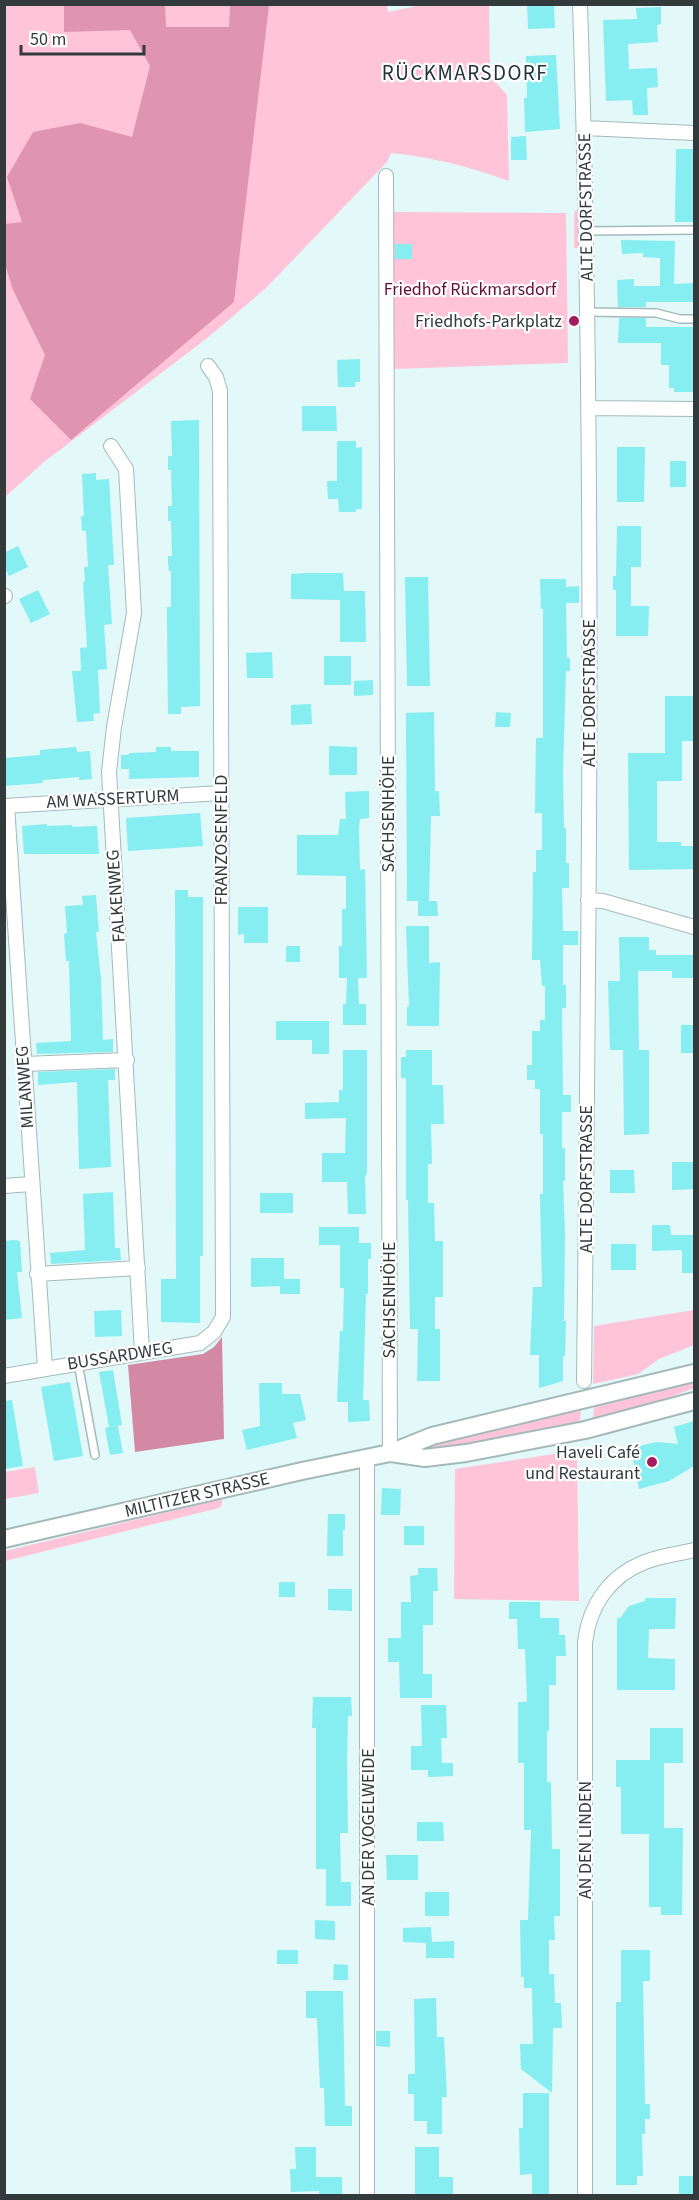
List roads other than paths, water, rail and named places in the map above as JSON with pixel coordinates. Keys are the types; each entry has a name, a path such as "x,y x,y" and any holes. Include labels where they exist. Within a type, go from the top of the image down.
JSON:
{"street":[{"name":"ALTE DORFSTRASSE","path":"580,4 588,312 588,900 584,1382"},
{"path":"584,128 694,133"},
{"name":"SACHSENHÖHE","path":"386,176 390,1453"},
{"name":"FRANZOSENFELD","path":"208,366 216,378 220,391 223,1317"},
{"path":"588,408 694,409"},
{"name":"FALKENWEG","path":"111,446 126,469 134,613 114,727 109,772 142,1352"},
{"name":"AM WASSERTURM","path":"6,806 221,793"},
{"name":"MILANWEG","path":"6,806 45,1368"},
{"path":"588,900 603,901 694,927"},
{"path":"24,1064 127,1060"},
{"path":"4,1186 32,1184"},
{"path":"37,1274 138,1268"},
{"name":"BUSSARDWEG","path":"4,1376 200,1343 214,1332 223,1317"},
{"name":"MILTITZER STRASSE","path":"4,1539 390,1453 432,1436 694,1373"},
{"name":"MILTITZER STRASSE","path":"390,1453 425,1458 466,1453 585,1430 694,1401"},
{"name":"AN DER VOGELWEIDE","path":"367,1458 367,2196"},
{"name":"AN DEN LINDEN","path":"585,2196 586,1628 595,1604 617,1579 646,1562 694,1550"}],"lane":[{"path":"586,231 694,230"},
{"path":"588,312 656,313 680,319 694,319"},
{"path":"78,1362 95,1455"}],"place":[{"name":"Friedhofs-Parkplatz","path":"574,321"},
{"name":"Haveli Café und Restaurant","path":"652,1462"}],"district":[{"name":"RÜCKMARSDORF","path":"465,73"}],"park label":[{"name":"Friedhof Rückmarsdorf","path":"470,289"}]}
